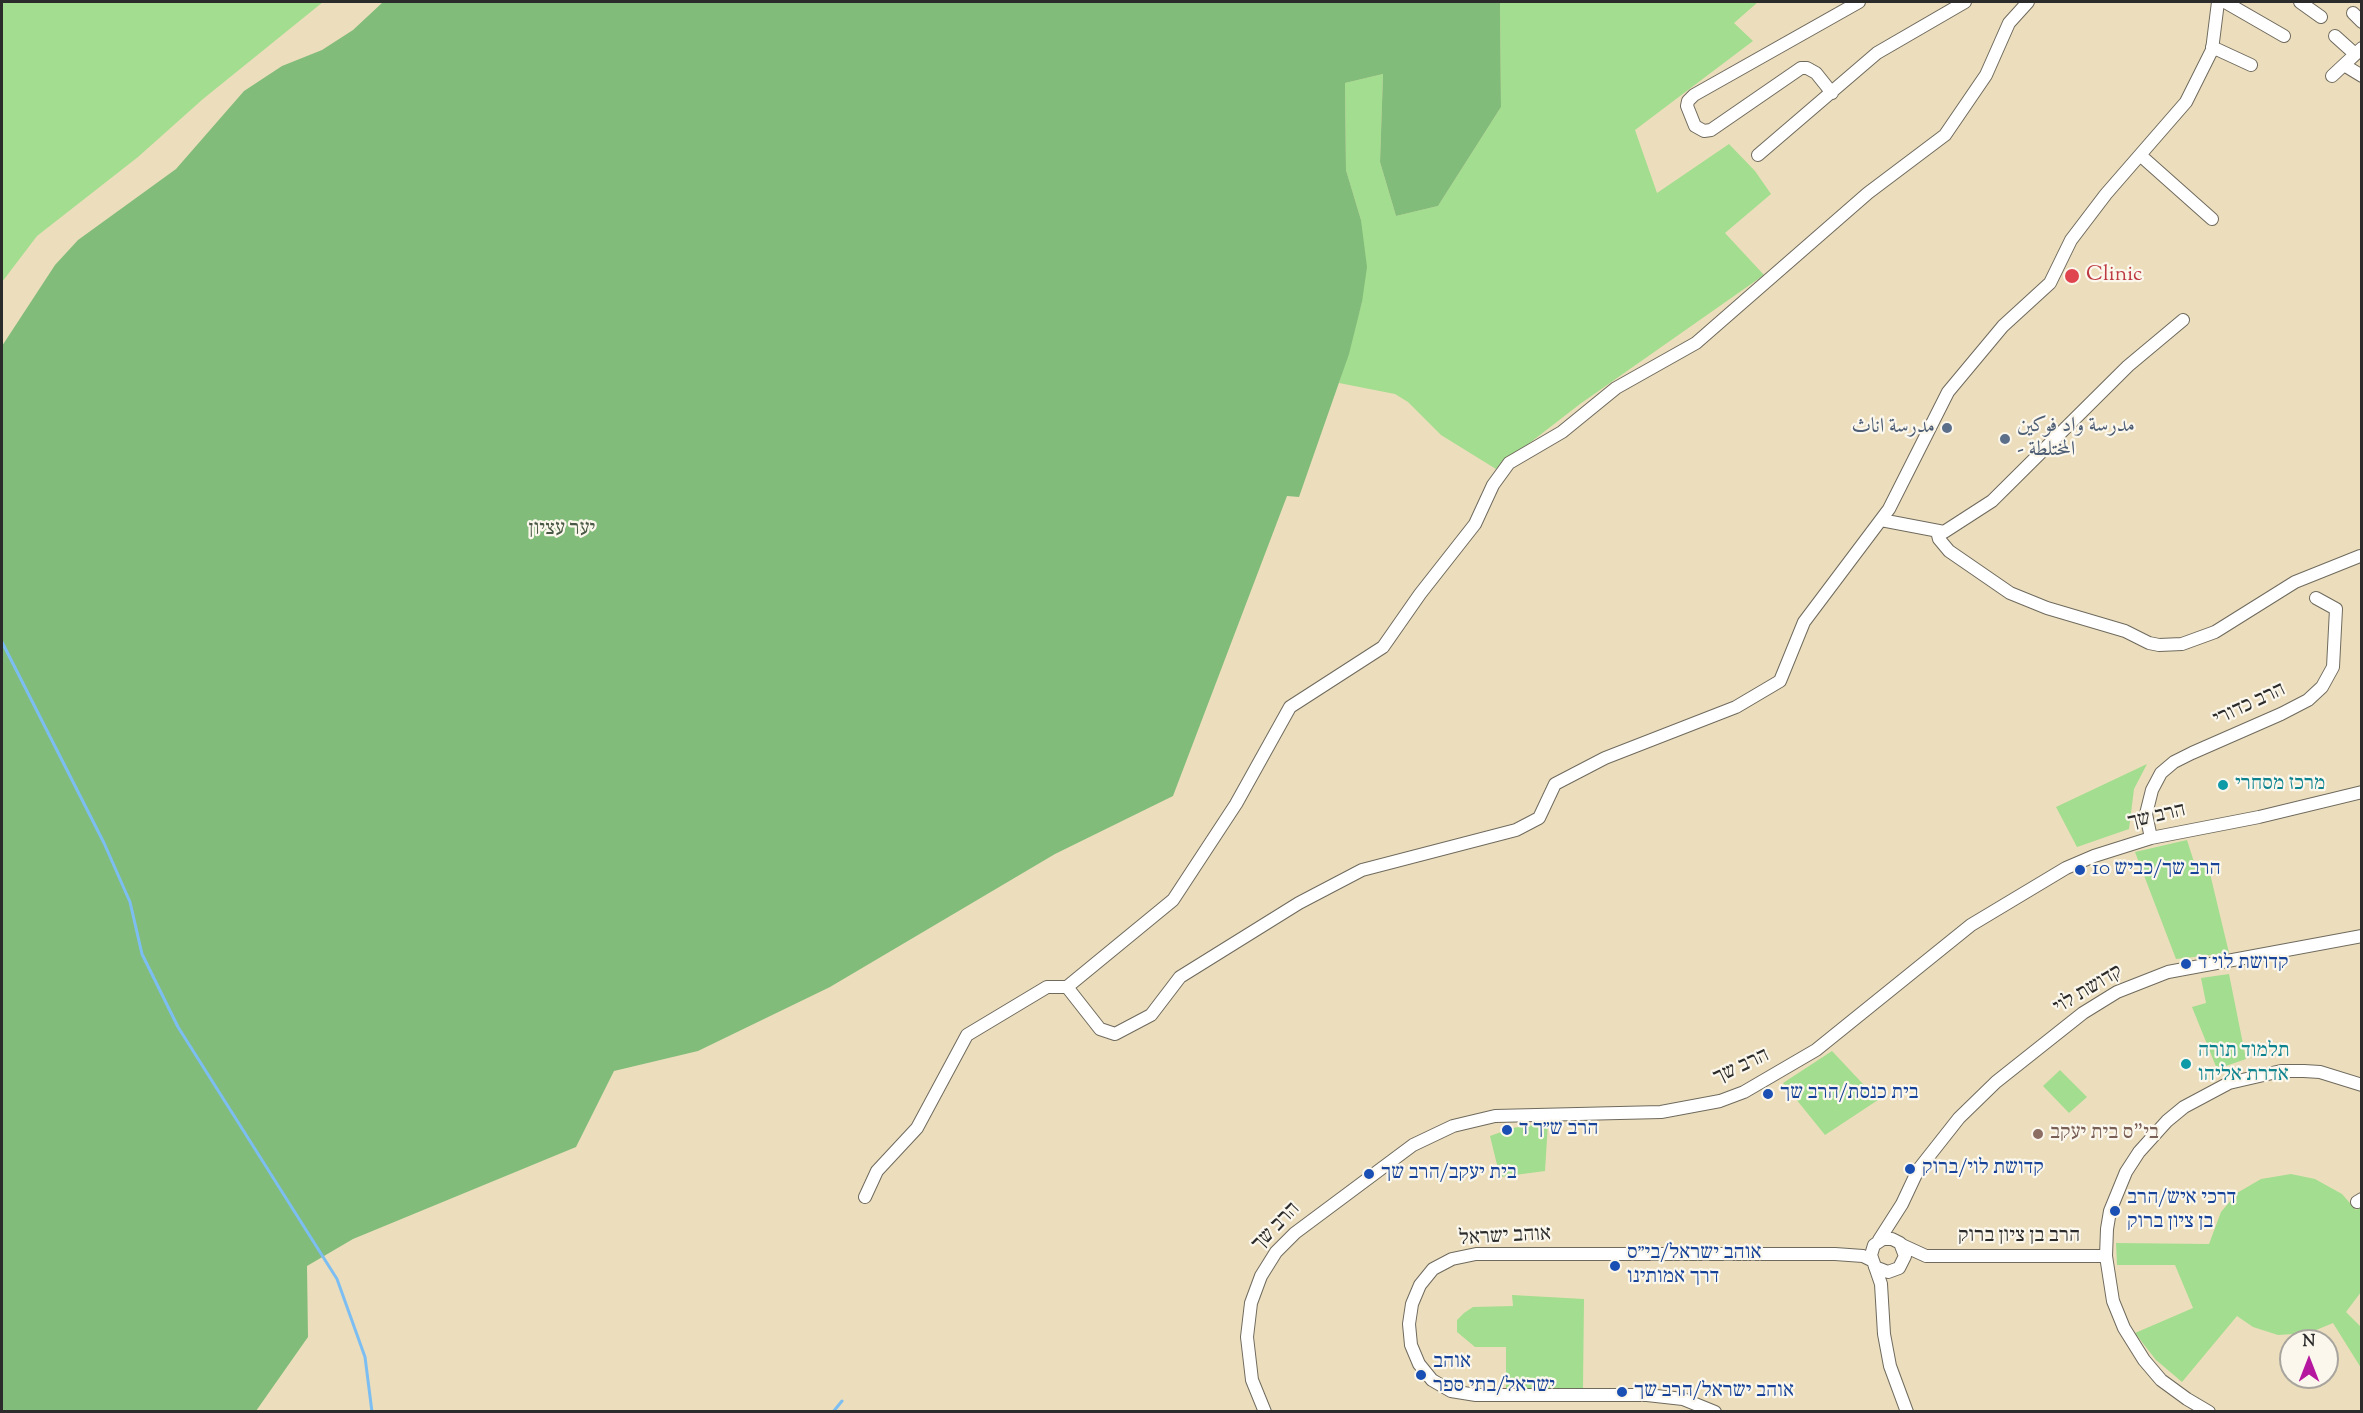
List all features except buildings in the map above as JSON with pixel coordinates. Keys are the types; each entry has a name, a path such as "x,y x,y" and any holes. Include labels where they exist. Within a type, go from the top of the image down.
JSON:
{"street":[{"path":"1832,93 1816,73 1807,68 1801,68 1711,130 1699,129 1695,126 1687,106 1688,101 1694,95 1859,2"},
{"path":"1758,155 1877,53 1965,2"},
{"path":"865,1197 878,1171 917,1128 968,1035 1047,987 1067,987 1173,900 1236,804 1290,707 1383,647 1420,594 1475,524 1493,484 1509,464 1562,432 1616,388 1696,343 1868,193 1945,135 1986,75 2009,23 2028,2"},
{"path":"1067,987 1100,1029 1115,1034 1151,1015 1180,977 1299,903 1362,870 1516,830 1539,818 1555,784 1605,758 1736,707 1780,681 1804,622 1881,520 1948,392 2003,326 2050,283 2071,240 2186,102 2212,47 2218,2"},
{"path":"2225,2 2284,36"},
{"path":"2300,2 2321,17"},
{"path":"2332,76 2358,51 2336,36"},
{"path":"2212,47 2251,65"},
{"path":"2344,65 2361,76"},
{"path":"2140,155 2212,219"},
{"path":"1881,520 1944,532 1992,501 2128,366 2183,320"},
{"path":"1937,531 1938,539 1949,551 2010,592 2047,608 2125,631 2149,643 2159,645 2181,644 2215,632 2295,582 2360,556"},
{"name":"הרב כדורי","path":"2151,838 2146,814 2152,790 2161,773 2174,762 2192,753 2281,714 2307,700 2322,687 2333,667 2336,609 2316,598"},
{"name":"הרב שך","path":"1264,1412 1252,1380 1247,1337 1251,1303 1261,1276 1276,1252 1295,1233 1400,1154 1440,1131 1480,1118 1517,1114 1660,1112 1695,1108 1744,1092 1816,1050 1965,930 2006,902 2094,856 2151,838 2259,817 2361,792"},
{"name":"קדושת לוי","path":"1877,1243 1926,1158 1966,1111 2047,1040 2083,1013 2117,992 2185,968 2361,936"},
{"path":"2209,1412 2187,1400 2162,1380 2130,1340 2113,1301 2106,1256 2110,1211 2126,1172 2153,1135 2184,1107 2229,1083 2281,1071 2320,1072 2361,1085"},
{"name":"קדושת לוי","path":"1901,1244 1898,1227 1905,1197"},
{"path":"1883,1307 1886,1292 1905,1256 1901,1244 1888,1238 1877,1243 1873,1263 1881,1284 1883,1307 1890,1366 1907,1412"},
{"name":"אוהב ישראל","path":"1835,1254 1877,1243"},
{"name":"הרב בן ציון ברוק","path":"1901,1244 1918,1255 1933,1257"},
{"name":"אוהב ישראל","path":"1715,1412 1683,1399 1647,1395 1476,1395 1451,1391 1432,1380 1419,1364 1411,1345 1409,1324 1412,1304 1420,1285 1433,1269 1452,1259 1476,1254 1835,1254 1863,1256 1873,1263"},
{"name":"הרב בן ציון ברוק","path":"1899,1268 1912,1259 1933,1257 2106,1256"},
{"path":"1873,1263 1883,1272 1899,1268"}],"green space":[{"path":"2,2 323,2 203,99 138,157 37,236 2,282"},
{"name":"יער עציון","path":"383,2 1500,2 1501,107 1438,206 1396,216 1380,162 1383,74 1345,83 1346,170 1361,220 1367,267 1362,302 1349,354 1299,497 1287,496 1173,796 1055,854 830,987 698,1051 614,1071 576,1147 353,1239 307,1266 308,1337 256,1411 2,1411 2,346 55,265 78,240 176,169 244,91 282,66 322,50 353,30"},
{"path":"1500,2 1758,2 1734,23 1753,41 1635,130 1657,193 1729,144 1755,171 1771,194 1725,233 1764,275 1580,404 1496,469 1441,435 1408,402 1395,394 1339,383 1362,302 1361,220 1346,170 1345,83 1383,74 1380,162 1396,216 1438,206 1501,107"},
{"path":"2147,764 2134,789 2129,829 2077,847 2056,807"},
{"path":"2187,840 2194,862 2207,861 2229,953 2176,959 2135,852"},
{"path":"2229,974 2246,1059 2217,1069 2192,1007 2206,1003 2201,978"},
{"path":"1832,1051 1878,1100 1825,1135 1783,1083"},
{"path":"2060,1070 2087,1097 2069,1113 2043,1086"},
{"path":"1548,1123 1545,1171 1500,1177 1490,1136 1512,1128"},
{"path":"2291,1174 2315,1179 2342,1194 2356,1210 2361,1207 2361,1292 2346,1312 2361,1327 2361,1368 2339,1329 2333,1323 2319,1329 2279,1329 2278,1335 2253,1327 2237,1316 2182,1382 2156,1360 2135,1333 2193,1308 2175,1265 2117,1265 2116,1243 2209,1244 2221,1212 2237,1193 2261,1179"},
{"path":"1512,1295 1584,1299 1583,1388 1506,1388 1506,1347 1475,1347 1457,1332 1457,1320 1464,1313 1473,1307 1513,1306"}],"waterway":[{"path":"2,642 104,843 130,902 142,954 178,1027 337,1279 365,1357 372,1412"},
{"path":"833,1412 842,1401"}],"place":[{"name":"Clinic","path":"2072,276"},
{"name":"مدرسة اناث","path":"1947,428"},
{"name":"مدرسة واد فوكين - المختلطة","path":"2005,439"},
{"name":"מרכז מסחרי","path":"2223,785"},
{"name":"הרב שך/כביש 10","path":"2080,870"},
{"name":"קדושת לוי ד","path":"2186,964"},
{"name":"תלמוד תורה אדרת אליהו","path":"2186,1064"},
{"name":"בית כנסת/הרב שך","path":"1768,1094"},
{"name":"הרב ש״ך ד","path":"1507,1130"},
{"name":"בי\"ס בית יעקב","path":"2038,1134"},
{"name":"קדושת לוי/ברוק","path":"1910,1169"},
{"name":"בית יעקב/הרב שך","path":"1369,1174"},
{"name":"דרכי איש/הרב בן ציון ברוק","path":"2115,1211"},
{"name":"אוהב ישראל/בי״ס דרך אמותינו","path":"1615,1266"},
{"name":"אוהב ישראל/בתי ספר","path":"1421,1375"},
{"name":"אוהב ישראל/הרב שך","path":"1622,1392"}]}
